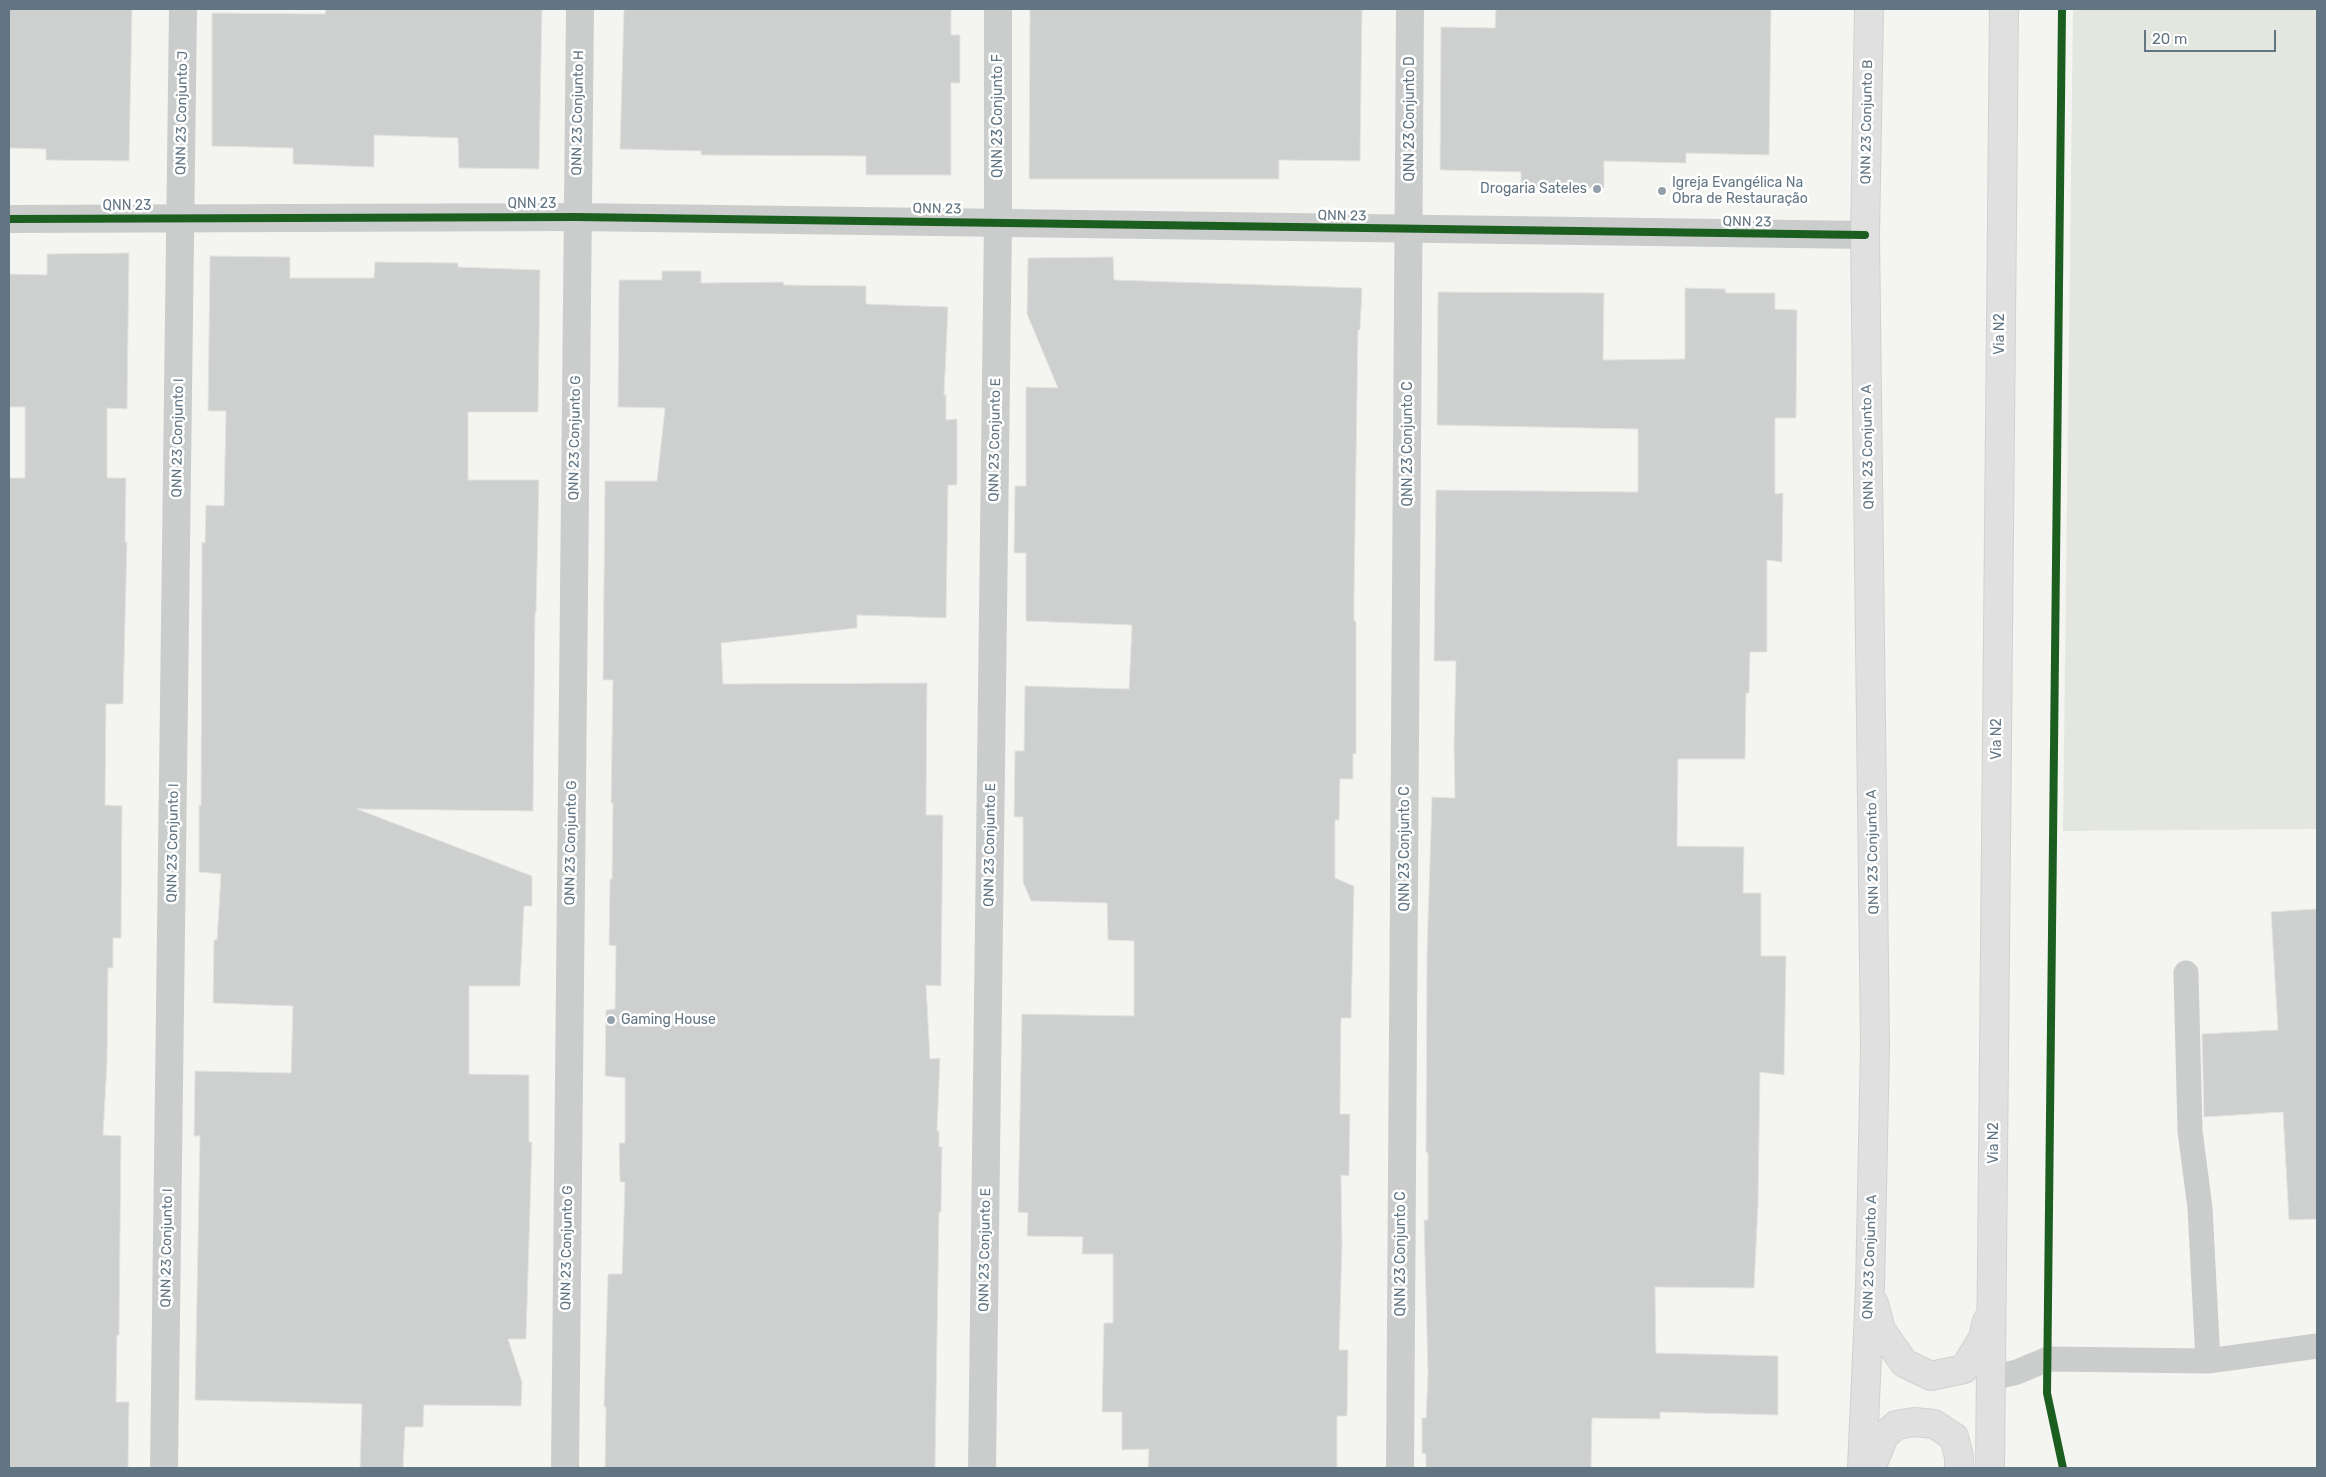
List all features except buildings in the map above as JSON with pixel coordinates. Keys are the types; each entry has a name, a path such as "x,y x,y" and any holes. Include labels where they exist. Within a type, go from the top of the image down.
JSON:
{"main road":[{"name":"QNN 23 Conjunto B","path":"1865,235 1869,9"},
{"name":"Via N2","path":"1990,1468 2004,9"},
{"name":"QNN 23 Conjunto A","path":"1862,1468 1870,1288 1875,1046 1865,235"},
{"path":"1870,1288 1881,1330 1904,1363 1931,1376 1964,1369 1983,1338 1993,1294"},
{"path":"1871,1468 1884,1436 1896,1425 1914,1422 1934,1424 1954,1437 1959,1457 1959,1468"}],"street":[{"name":"QNN 23 Conjunto J","path":"181,218 183,9"},
{"name":"QNN 23 Conjunto H","path":"577,217 580,9"},
{"name":"QNN 23 Conjunto F","path":"998,9 998,223"},
{"name":"QNN 23 Conjunto D","path":"1410,9 1410,230"},
{"name":"QNN 23","path":"9,219 577,217 1865,235"},
{"name":"QNN 23 Conjunto G","path":"565,1468 577,217"},
{"name":"QNN 23 Conjunto I","path":"164,1468 181,218"},
{"name":"QNN 23 Conjunto E","path":"982,1468 998,223"},
{"name":"QNN 23 Conjunto C","path":"1400,1468 1410,230"}],"lane":[{"path":"2186,973 2190,1131 2200,1208 2208,1361"},
{"path":"1992,1378 2017,1372 2048,1359 2208,1361 2317,1346"}],"shaded area":[{"path":"2073,9 2317,9 2317,829 2063,831"}],"cycle path":[{"path":"2062,9 2047,1393 2063,1468"},
{"path":"9,219 577,217 1865,235"}],"place":[{"name":"Drogaria Sateles","path":"1597,189"},
{"name":"Igreja Evangélica Na Obra de Restauração","path":"1662,191"},
{"name":"Gaming House","path":"611,1020"}]}
